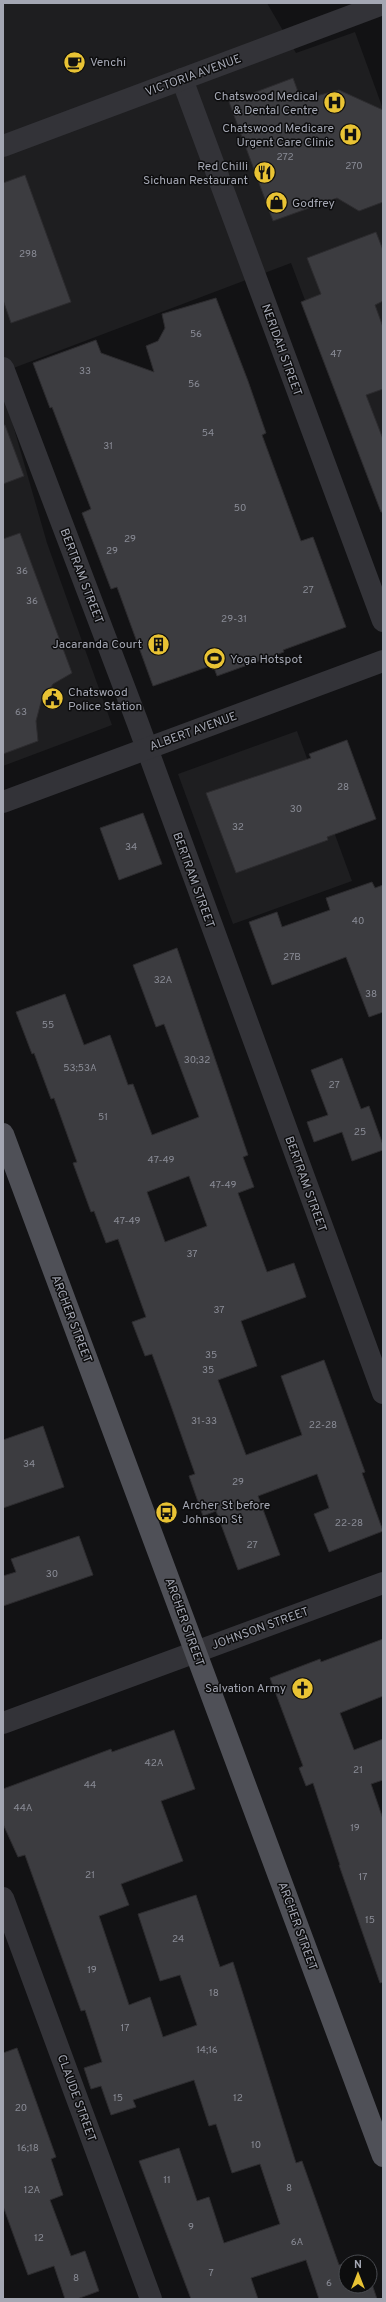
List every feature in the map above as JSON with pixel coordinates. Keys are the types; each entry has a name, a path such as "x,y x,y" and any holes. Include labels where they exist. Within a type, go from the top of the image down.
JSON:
{"main road":[{"name":"ARCHER STREET","path":"3,1134 383,2156"}],"street":[{"name":"VICTORIA AVENUE","path":"3,146 383,4"},
{"name":"NERIDAH STREET","path":"182,79 383,621"},
{"name":"BERTRAM STREET","path":"3,368 146,748 383,1393"},
{"name":"ALBERT AVENUE","path":"3,802 383,661"},
{"name":"JOHNSON STREET","path":"3,1723 383,1583"},
{"name":"CLAUDE STREET","path":"3,1898 151,2299"}],"shaded area":[{"path":"3,3 267,3 296,53 355,32 383,109 383,508 291,263 3,372"},
{"path":"3,390 47,543 112,725 3,766"},
{"path":"297,731 352,881 233,924 178,774"}],"building":[{"path":"293,78 301,100 339,90 383,110 383,202 359,211 337,198 273,221 229,102"},
{"path":"25,175 71,302 11,323 3,300 3,183"},
{"path":"376,232 383,250 383,301 375,305 383,327 383,389 366,395 383,439 383,512 381,512 301,302 321,294 307,258"},
{"path":"216,298 248,381 266,433 262,435 301,541 313,537 346,627 283,650 284,652 217,676 213,665 153,686 117,587 111,589 82,513 91,509 52,407 50,408 33,363 96,340 101,353 154,372 146,346 158,341 165,328 162,314"},
{"path":"3,425 5,425 24,476 3,484"},
{"path":"20,533 72,673 53,684 41,702 36,721 38,741 3,754 3,539"},
{"path":"347,740 376,819 327,837 328,840 236,873 206,793 311,758 309,754"},
{"path":"143,813 162,864 119,880 100,828"},
{"path":"372,882 375,888 383,885 383,1012 369,1017 346,957 272,985 249,922 277,912 282,927 330,910 326,898"},
{"path":"177,948 248,1155 243,1157 254,1187 238,1193 267,1272 294,1263 306,1297 241,1321 257,1366 218,1380 246,1455 302,1435 281,1376 324,1360 365,1472 362,1473 383,1531 329,1552 314,1514 329,1508 317,1474 258,1496 280,1555 238,1570 216,1511 203,1516 189,1476 195,1474 170,1403 152,1354 145,1356 132,1322 146,1317 118,1239 106,1243 94,1211 91,1212 73,1163 77,1162 54,1098 51,1099 34,1053 32,1054 16,1012 65,994 84,1045 110,1035 128,1085 133,1084 152,1135 199,1117 164,1024 156,1027 133,965","holes":["189,1176 207,1226 165,1242 147,1192"]},
{"path":"342,1058 361,1109 369,1106 383,1145 383,1150 352,1161 342,1132 314,1142 307,1122 328,1115 311,1070"},
{"path":"43,1426 64,1487 3,1508 3,1440"},
{"path":"79,1536 93,1575 3,1606 3,1576 16,1572 11,1559"},
{"path":"383,1639 383,1696 340,1713 354,1750 383,1739 383,1780 371,1784 383,1819 383,1982 380,1983 339,1865 313,1783 306,1786 299,1768 303,1766 270,1678 320,1659 321,1662"},
{"path":"174,1730 195,1789 161,1801 183,1861 121,1884 129,1905 99,1916 129,2005 150,1997 163,2037 197,2025 180,1975 160,1981 138,1914 196,1895 220,1967 233,1962 296,2163 302,2161 338,2262 338,2294 375,2294 377,2299 319,2299 306,2260 251,2278 258,2299 191,2299 139,2161 179,2148 197,2201 209,2197 224,2243 280,2224 260,2164 232,2173 216,2124 209,2126 194,2080 133,2100 136,2107 111,2115 101,2086 91,2089 84,2068 102,2062 85,2010 81,2011 25,1855 18,1857 3,1824 3,1789 111,1749 112,1752"},
{"path":"17,2048 56,2157 51,2159 63,2195 50,2200 71,2256 85,2251 99,2291 77,2299 65,2299 54,2266 28,2275 3,2206 3,2053"}],"place":[{"name":"Venchi","path":"74,62"},
{"name":"Chatswood Medical & Dental Centre","path":"334,103"},
{"name":"Chatswood Medicare Urgent Care Clinic","path":"350,135"},
{"name":"Red Chilli Sichuan Restaurant","path":"264,173"},
{"name":"Godfrey","path":"276,203"},
{"name":"Jacaranda Court","path":"158,644"},
{"name":"Yoga Hotspot","path":"215,659"},
{"name":"Chatswood Police Station","path":"53,699"},
{"name":"Archer St before Johnson St","path":"167,1512"},
{"name":"Salvation Army","path":"302,1688"}]}
